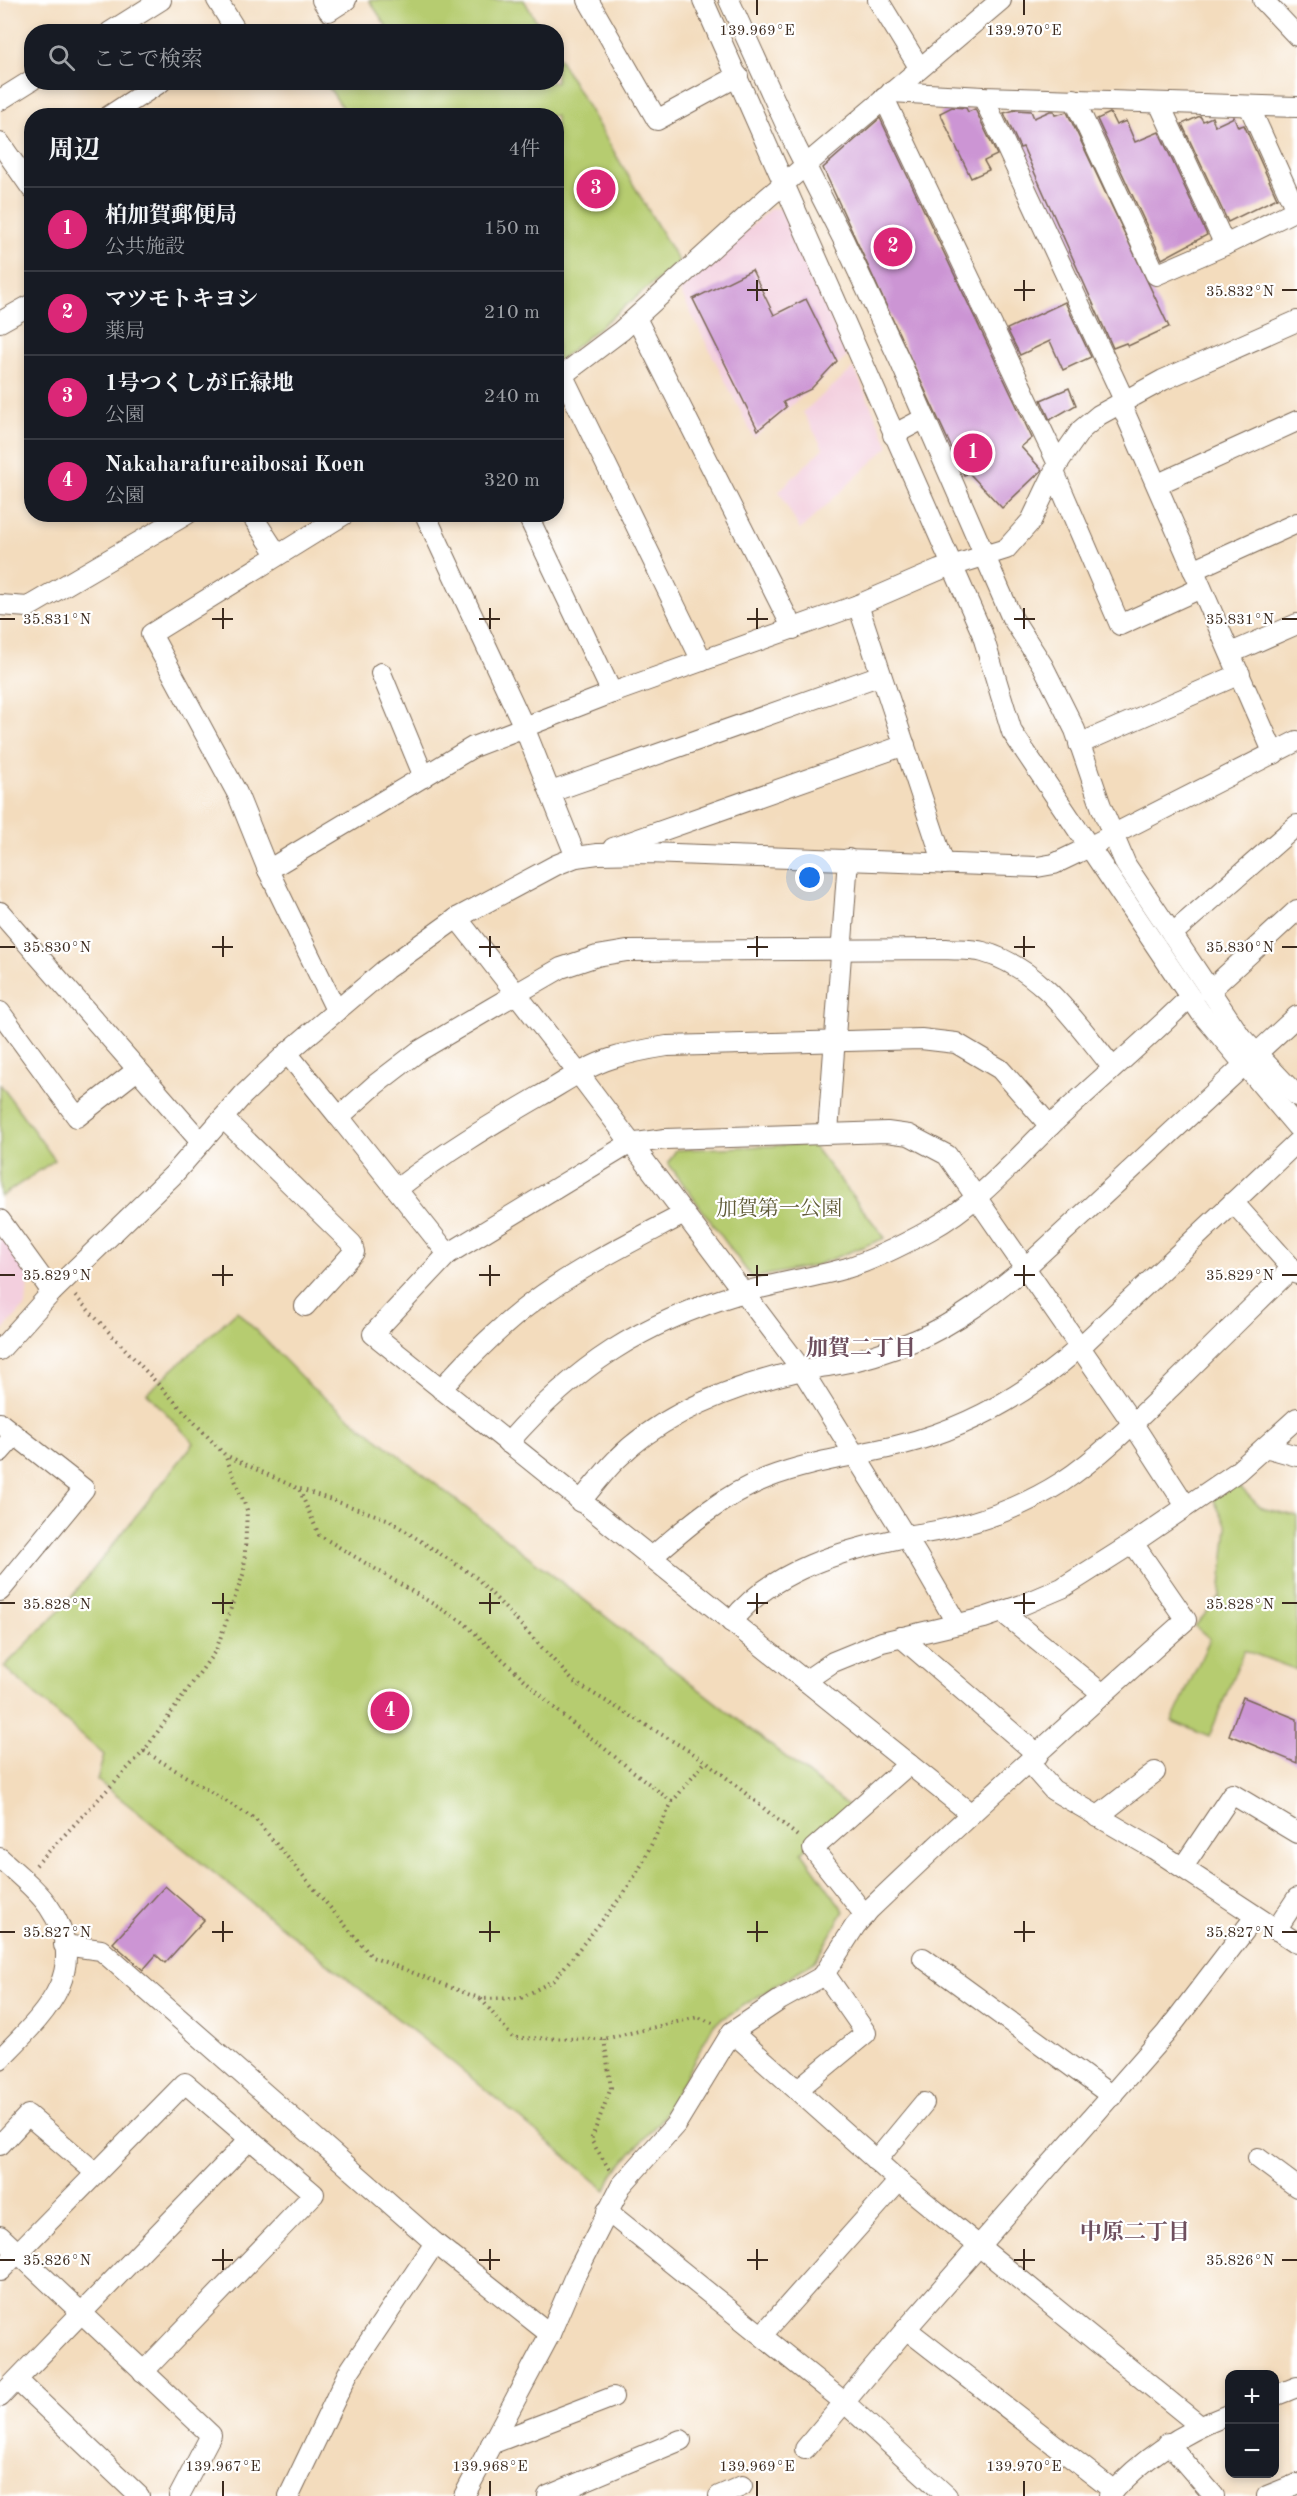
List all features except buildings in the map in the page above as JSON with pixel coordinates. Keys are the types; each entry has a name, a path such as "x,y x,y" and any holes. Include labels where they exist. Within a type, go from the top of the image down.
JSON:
{"street":[{"path":"123,24 161,0"},
{"path":"217,0 232,24"},
{"path":"322,0 329,11 346,0"},
{"path":"588,0 657,120 738,76"},
{"path":"703,0 982,633 1012,732 1190,998 1251,1061 1297,1096"},
{"path":"729,0 857,269 1011,616 1042,666 1075,730 1126,865 1241,1038 1251,1061 1297,1127"},
{"path":"878,0 919,67"},
{"path":"564,375 636,318 699,258 784,183 1001,0"},
{"path":"1263,0 1294,28"},
{"path":"0,100 24,85"},
{"path":"121,108 149,90"},
{"path":"887,95 1297,107"},
{"path":"887,95 1056,468 1120,625 1201,588"},
{"path":"983,98 1123,403 1274,754"},
{"path":"1074,99 1156,275 1296,210 1249,106"},
{"path":"1159,103 1225,244"},
{"path":"0,143 24,166"},
{"path":"0,322 24,308"},
{"path":"636,318 793,629"},
{"path":"268,870 473,747 612,693 793,629 952,566 1006,549 1031,521 1056,468 1081,430 1099,415 1162,380 1297,321"},
{"path":"564,386 702,661"},
{"path":"893,435 925,418"},
{"path":"1158,484 1297,421"},
{"path":"0,605 28,607 174,522"},
{"path":"256,522 277,554"},
{"path":"331,522 151,634 237,793 268,870 336,1010"},
{"path":"429,522 524,727 576,857"},
{"path":"530,522 612,693"},
{"path":"1193,570 1297,524"},
{"path":"858,604 944,864"},
{"path":"1231,654 1297,624"},
{"path":"381,673 423,777"},
{"path":"551,792 881,675"},
{"path":"1079,744 1240,675"},
{"path":"0,1350 57,1287 173,1175 222,1118 287,1053 336,1010 386,969 457,918 556,864 576,857 597,854 849,859 1037,867 1053,864 1297,741"},
{"path":"597,854 905,745"},
{"path":"1172,934 1297,825"},
{"path":"828,1133 849,859"},
{"path":"1209,991 1297,910"},
{"path":"0,912 201,1142"},
{"path":"457,918 579,1074 629,1144 802,1370 957,1624"},
{"path":"339,1117 376,1084 419,1051 515,994 561,968 597,956 627,951 842,949 982,951 1014,964 1050,992 1113,1068"},
{"path":"508,1443 556,1391 633,1337 664,1321 743,1293 847,1268 884,1254 932,1229 977,1197 1050,1126 1190,998"},
{"path":"0,1012 77,1117 137,1070"},
{"path":"580,1502 616,1460 677,1416 730,1391 802,1370 844,1363 882,1353 917,1340 954,1320 991,1295 1026,1267 1297,1016"},
{"path":"397,1189 429,1164 475,1134 579,1074 611,1058 667,1046 921,1039 957,1043 999,1069 1050,1126"},
{"path":"287,1053 448,1254"},
{"path":"222,1118 352,1244 354,1252 305,1306"},
{"path":"970,1813 373,1334 448,1254 629,1144 665,1139 828,1133 887,1132 909,1135 947,1155 1133,1424 1186,1506"},
{"path":"651,1558 686,1527 729,1498 766,1479 828,1459 902,1444 974,1420 1049,1375 1297,1142"},
{"path":"731,1622 743,1606 789,1575 851,1551 970,1523 1036,1497 1064,1481 1133,1424 1294,1271 1233,1202"},
{"path":"441,1389 474,1353 533,1302 596,1262 684,1214"},
{"path":"0,1220 57,1287"},
{"path":"805,1681 833,1662 882,1642 1002,1612 1062,1588 1237,1472 1297,1418"},
{"path":"0,1452 8,1429 84,1489 0,1591"},
{"path":"1265,1447 1297,1456"},
{"path":"464,2496 550,2334 607,2211 621,2186 676,2124 732,2032 825,1974 865,1915 970,1813 1034,1759 1186,1620 1133,1543"},
{"path":"1002,1612 1103,1694"},
{"path":"901,1637 1034,1759 1053,1790 1183,1867 1297,1943"},
{"path":"865,1915 813,1848 909,1764"},
{"path":"1097,1817 1155,1772"},
{"path":"1183,1867 1232,1794 1297,1833"},
{"path":"0,1858 48,1906 63,1934 66,1965 54,2001 0,2059"},
{"path":"1276,1930 1297,1898"},
{"path":"806,2449 906,2329 1166,2033 1255,1917"},
{"path":"64,1945 101,1950 435,2243 550,2334"},
{"path":"923,1958 1112,2096"},
{"path":"797,2090 866,2033 825,1974"},
{"path":"732,2032 899,2181 1200,2426"},
{"path":"0,2271 184,2083 314,2194 143,2372"},
{"path":"876,2161 924,2103"},
{"path":"0,2145 28,2115 96,2174"},
{"path":"0,2397 250,2139"},
{"path":"1258,2158 1297,2187"},
{"path":"762,2335 899,2181"},
{"path":"607,2211 844,2402 947,2496"},
{"path":"0,2236 211,2435 179,2496"},
{"path":"289,2496 348,2373 435,2243"},
{"path":"906,2329 1111,2493 1168,2443 1225,2416"},
{"path":"17,2380 139,2496"},
{"path":"1279,2394 1297,2387"},
{"path":"491,2444 613,2397"},
{"path":"548,2496 681,2440"},
{"path":"1168,2443 1214,2496"},
{"path":"1267,2496 1297,2484"},
{"path":"719,2496 742,2486"}],"path":[{"path":"57,1287 225,1455 300,1489 387,1519 477,1578 574,1682 706,1761 813,1848"},
{"path":"23,1880 144,1751 216,1650 244,1572 247,1510 225,1455"},
{"path":"300,1489 319,1535 463,1622 562,1715 672,1802"},
{"path":"144,1751 255,1819 372,1956 481,1999 521,1998 555,1980 625,1892 642,1864 672,1802 706,1761"},
{"path":"481,1999 513,2038 604,2038 698,2017 732,2032"},
{"path":"604,2038 611,2088 591,2140 621,2186"}],"shaded area":[{"path":"771,208 782,209 848,356 754,438 680,291"},
{"path":"854,368 889,446 800,530 779,491 823,448 803,412"},
{"path":"0,1232 29,1272 26,1305 0,1333"}],"green space":[{"path":"369,0 524,0 538,24 385,24"},
{"path":"564,67 679,262 564,356 564,108 342,108 331,90 564,90"},
{"path":"0,1084 55,1160 0,1197"},
{"name":"加賀第一公園","path":"812,1144 885,1238 814,1266 752,1278 668,1163 676,1150"},
{"path":"237,1311 311,1387 850,1807 802,1852 844,1911 815,1961 714,2024 663,2117 613,2174 606,2190 457,2066 97,1780 104,1755 4,1667 65,1605 194,1443 147,1393"},
{"path":"1237,1484 1261,1508 1297,1516 1297,1670 1244,1650 1209,1737 1172,1721 1210,1639 1195,1626 1220,1597 1227,1527 1213,1498"}],"place":[{"name":"1号つくしが丘緑地","path":"596,189"},
{"name":"マツモトキヨシ","path":"893,247"},
{"name":"柏加賀郵便局","path":"973,453"},
{"name":"Nakaharafureaibosai Koen","path":"390,1711"}],"district":[{"name":"加賀二丁目","path":"861,1349"},
{"name":"中原二丁目","path":"1135,2233"}]}
